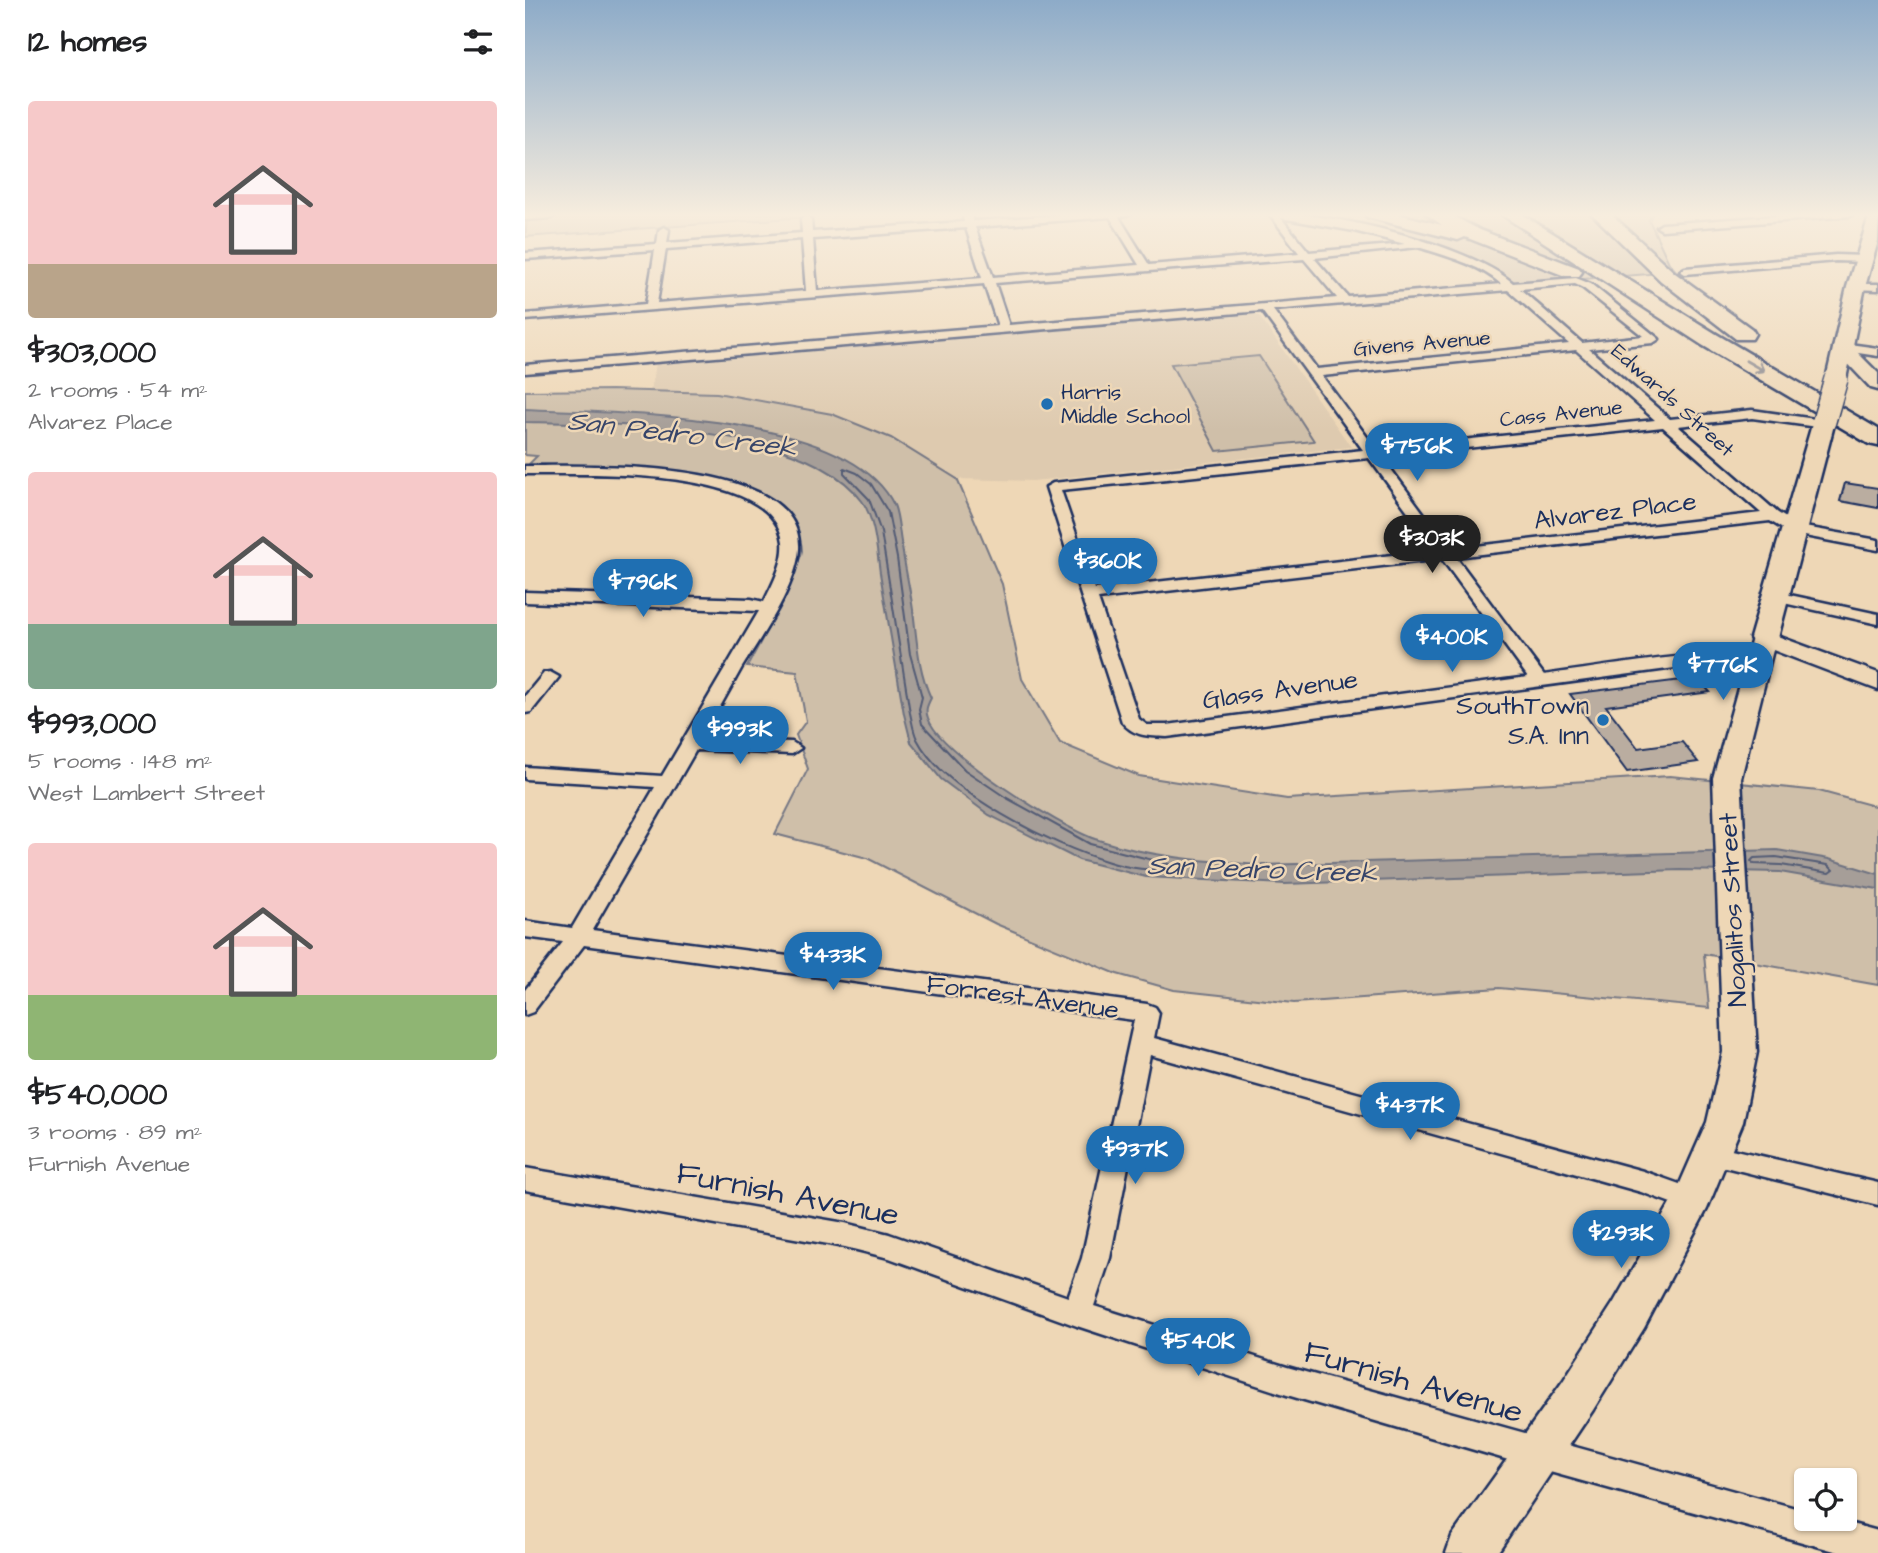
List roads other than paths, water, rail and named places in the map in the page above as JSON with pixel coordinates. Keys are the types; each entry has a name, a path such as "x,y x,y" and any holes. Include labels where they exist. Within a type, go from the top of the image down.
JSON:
{"highway":[{"path":"1602,285 1710,340"},
{"path":"1624,285 1878,439"},
{"path":"1653,285 1766,347"},
{"path":"1679,285 1744,334"},
{"path":"1811,373 1856,400"}],"main road":[{"name":"Nogalitos Street","path":"1469,1553 1623,1328 1693,1200 1713,1155 1736,1090 1740,1052 1727,778 1824,423 1856,287"},
{"path":"1842,347 1878,386"},
{"path":"1836,377 1878,386"},
{"path":"1761,647 1878,682"}],"street":[{"path":"651,307 655,285"},
{"path":"812,285 812,294"},
{"path":"525,317 919,285"},
{"path":"989,285 1005,329"},
{"path":"1332,285 1345,300"},
{"name":"Givens Avenue","path":"1512,286 1519,285"},
{"name":"Givens Avenue","path":"1315,373 1653,341 1586,285"},
{"path":"525,369 1512,286"},
{"name":"Edwards Street","path":"1512,286 1773,516 1794,530"},
{"path":"1856,287 1878,287"},
{"path":"1265,307 1540,682"},
{"path":"1842,347 1878,352"},
{"name":"Cass Avenue","path":"1087,595 1053,487 1752,414 1824,423"},
{"path":"525,470 668,474 735,488 777,511 792,543 791,555 767,608 690,744 578,936 525,1006"},
{"name":"Alvarez Place","path":"1087,595 1773,516"},
{"path":"1794,530 1878,545"},
{"name":"Glass Avenue","path":"1087,595 1131,722 1142,730 1167,731 1540,682 1712,658 1761,647"},
{"path":"525,597 751,604 767,608"},
{"path":"1776,597 1878,619"},
{"path":"525,708 550,677"},
{"path":"690,744 792,748"},
{"path":"525,774 667,782"},
{"name":"Forrest Avenue","path":"525,929 1147,1013 1140,1043 1643,1182 1693,1200"},
{"path":"1077,1313 1096,1258 1140,1043"},
{"path":"1713,1155 1878,1194"},
{"name":"Furnish Avenue","path":"525,1179 845,1235 889,1246 1077,1313 1287,1381 1539,1454 1878,1547"}],"water":[{"name":"San Pedro Creek","path":"525,409 670,417 727,424 781,435 830,451 869,474 894,505 897,515 921,666 931,698 927,713 937,733 954,750 1003,787 1055,820 1095,839 1156,854 1259,865 1777,850 1829,859 1878,874 1878,889 1780,872 1680,870 1285,884 1146,877 1079,860 989,815 941,779 911,742 873,526 862,501 835,476 798,456 754,443 706,433 656,428 525,422"}],"place":[{"name":"Harris Middle School","path":"1047,404"},
{"name":"SouthTown S.A. Inn","path":"1603,720"}]}
